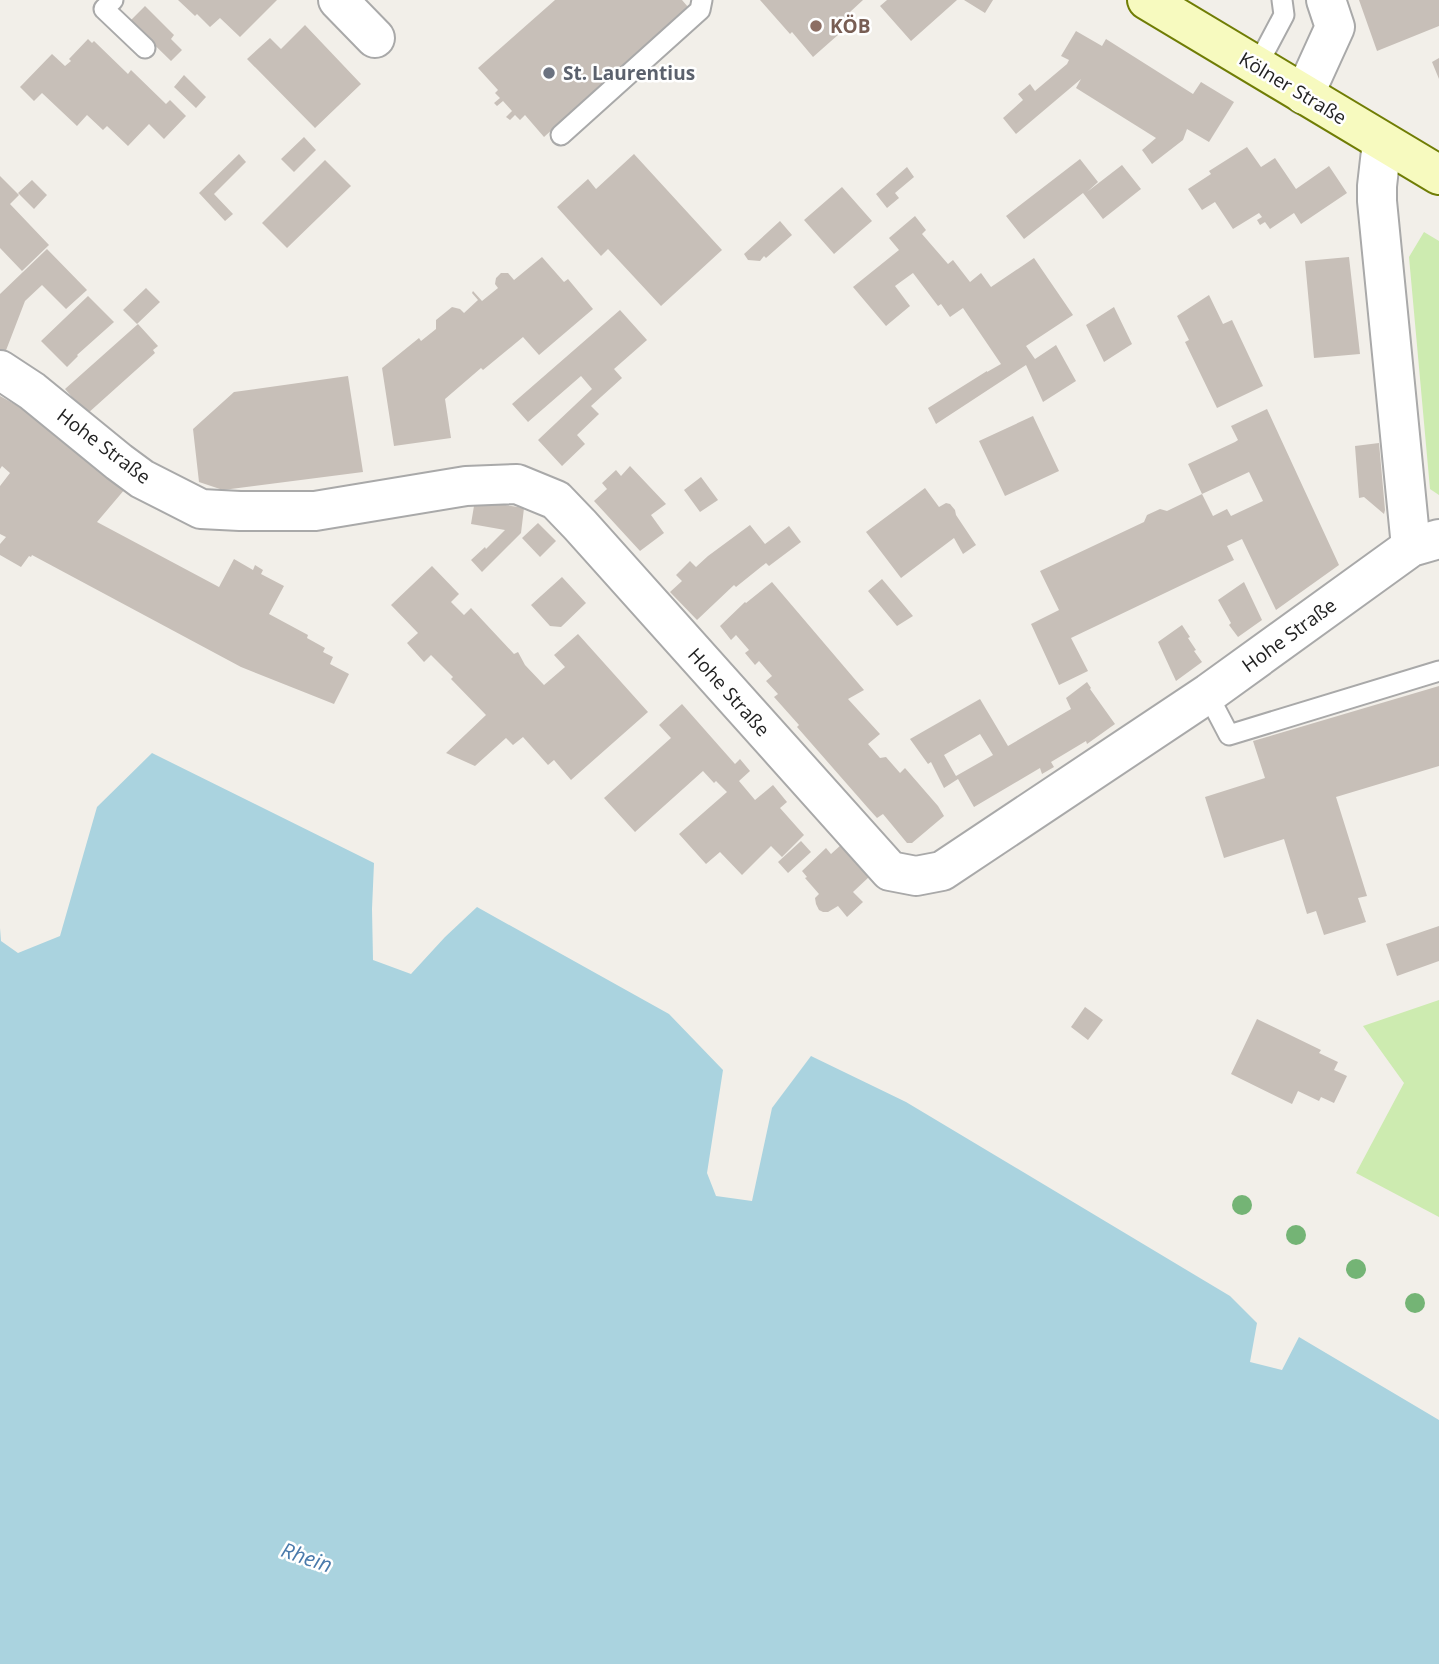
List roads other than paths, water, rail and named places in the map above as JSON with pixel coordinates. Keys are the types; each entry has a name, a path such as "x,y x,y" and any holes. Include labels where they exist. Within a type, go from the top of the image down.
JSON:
{"main road":[{"name":"Kölner Straße","path":"1147,0 1439,176"}],"street":[{"path":"338,0 375,38"},
{"path":"1304,94 1335,27 1326,0"},
{"name":"Hohe Straße","path":"0,370 32,391 142,478 201,509 240,512 314,511 466,486 517,484 556,500 890,872 915,876 942,871 1208,693 1425,543 1377,201 1382,142"}],"lane":[{"path":"113,0 104,9 145,48"},
{"path":"561,135 701,10 702,0"},
{"path":"1257,66 1284,15 1282,0"},
{"path":"1208,693 1229,735 1439,671"}],"water":[{"name":"Rhein","path":"152,753 374,863 373,960 411,974 477,907 669,1014 723,1070 707,1173 716,1196 752,1201 772,1108 811,1056 906,1102 1230,1296 1257,1323 1250,1362 1282,1370 1299,1337 1439,1420 1439,1664 0,1664 0,928 1,941 18,953 60,936 97,807"}],"place":[{"name":"KÖB","path":"816,26"},
{"name":"St. Laurentius","path":"549,73"}]}
